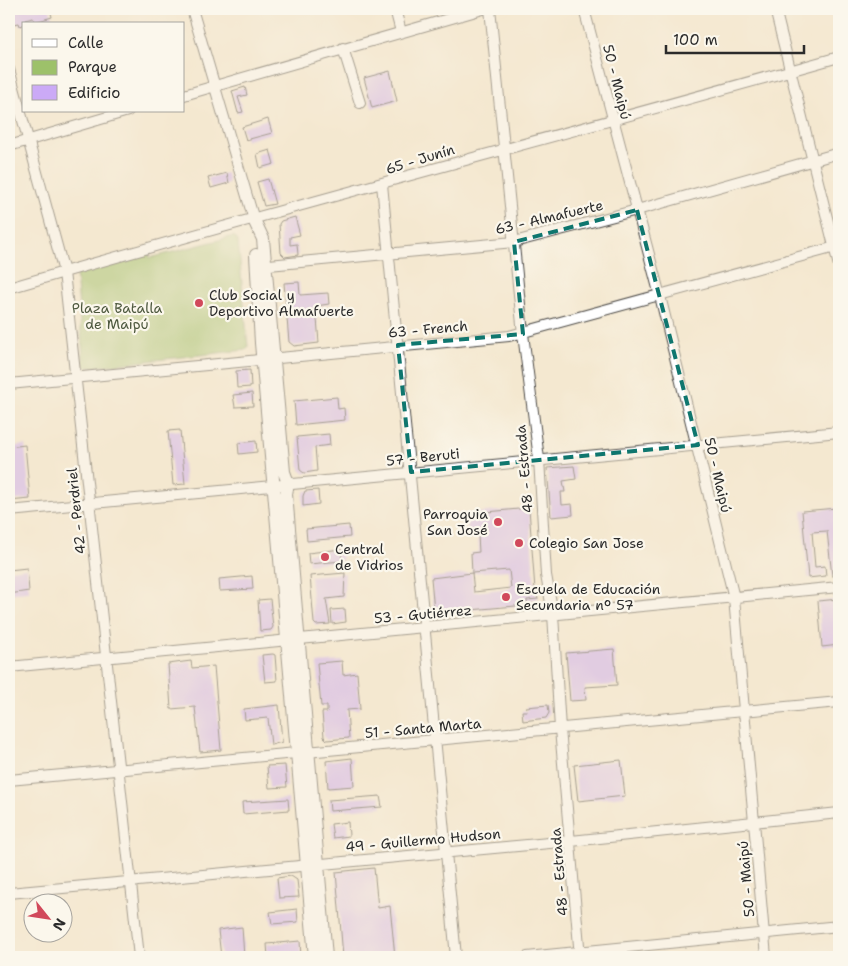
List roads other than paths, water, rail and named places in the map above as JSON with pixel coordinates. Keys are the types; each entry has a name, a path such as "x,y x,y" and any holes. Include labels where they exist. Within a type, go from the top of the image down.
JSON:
{"main road":[{"path":"254,220 263,239 261,266 268,358 274,484 293,640 313,863 326,957"},
{"path":"268,358 284,472 288,483 286,494 293,640"},
{"path":"313,863 315,957"}],"street":[{"path":"192,9 254,220"},
{"path":"395,9 401,32"},
{"path":"185,94 483,9"},
{"name":"48 - Estrada","path":"490,9 522,334 539,459 546,575 553,614 560,729 580,955"},
{"name":"50 - Maipú","path":"584,9 698,445 734,598 766,957"},
{"path":"775,9 837,247 839,266"},
{"path":"343,48 360,103"},
{"name":"65 - Junín","path":"9,288 505,148 839,57"},
{"name":"42 - Perdriel","path":"9,69 64,272 89,504 108,657 139,957"},
{"path":"9,146 125,112"},
{"name":"63 - Almafuerte","path":"261,266 514,242 637,210 839,153"},
{"path":"382,184 437,742 456,957"},
{"name":"63 - French","path":"9,384 522,334 837,247"},
{"name":"57 - Beruti","path":"9,511 274,484 839,432"},
{"name":"53 - Gutiérrez","path":"9,667 839,587"},
{"name":"51 - Santa Marta","path":"9,780 303,752 437,742 839,702"},
{"name":"49 - Guillermo Hudson","path":"9,893 313,863 571,841 839,813"},
{"path":"527,957 580,955 839,926"}],"place":[{"name":"Club Social y Deportivo Almafuerte","path":"199,303"},
{"name":"Parroquia San José","path":"498,522"},
{"name":"Colegio San Jose","path":"519,543"},
{"name":"Central de Vidrios","path":"325,557"},
{"name":"Escuela de Educación Secundaria nº 57","path":"506,597"}],"park label":[{"name":"Plaza Batalla de Maipú","path":"117,316"}]}
